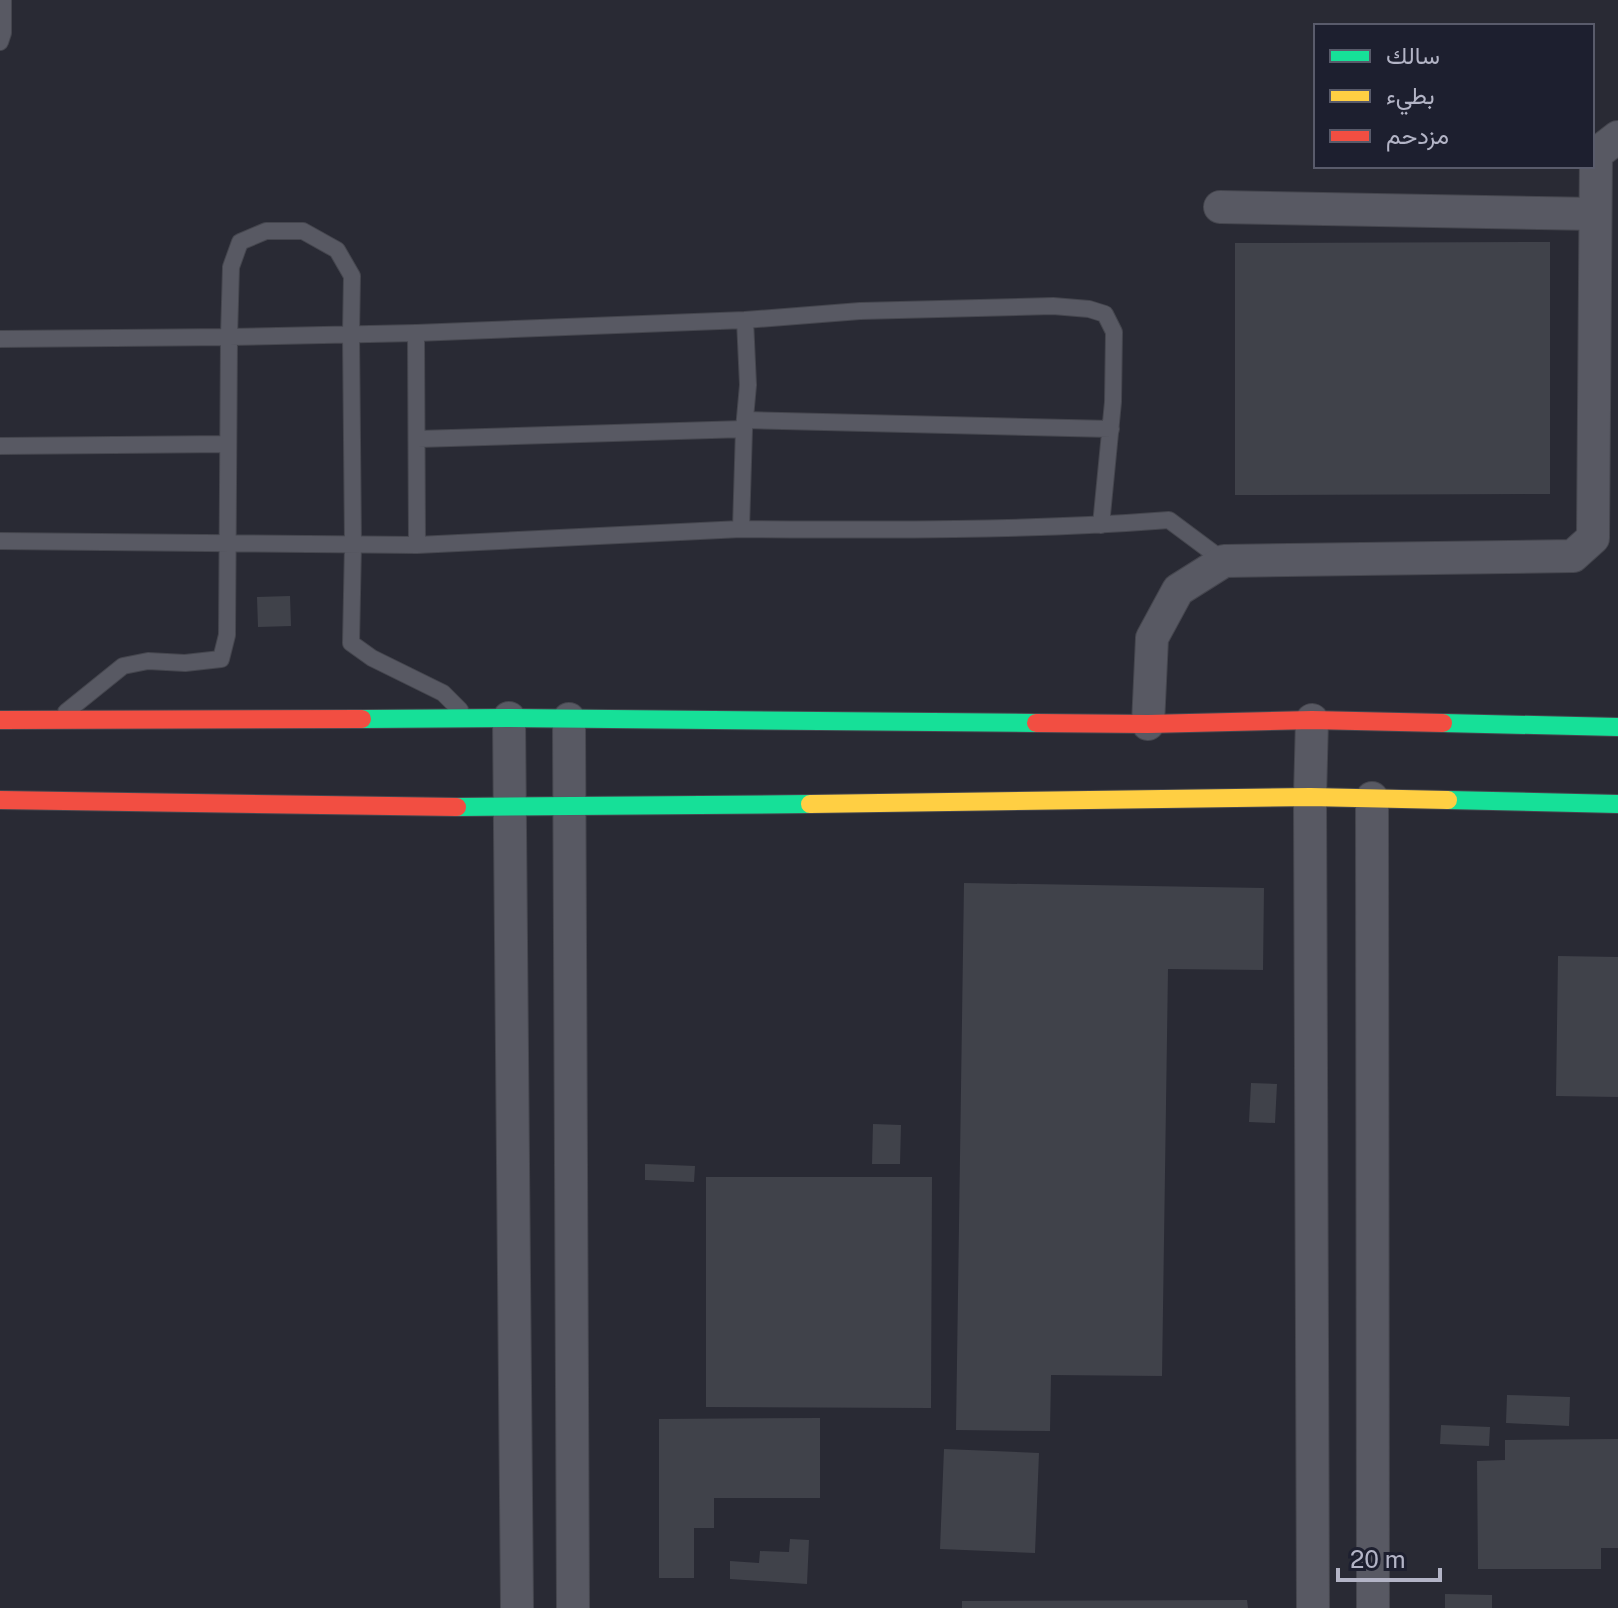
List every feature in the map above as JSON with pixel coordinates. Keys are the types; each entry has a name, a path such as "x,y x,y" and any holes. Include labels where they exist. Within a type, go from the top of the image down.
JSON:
{"street":[{"path":"1148,724 1152,638 1178,590 1224,561 1573,556 1593,538 1596,154 1618,137"},
{"path":"1220,207 1595,214"},
{"path":"0,720 509,718 1148,724 1312,720 1618,727"},
{"path":"509,718 517,1608"},
{"path":"569,719 573,1608"},
{"path":"1312,720 1313,1608"},
{"path":"0,800 509,808 1310,797 1618,804"},
{"path":"1372,798 1373,1608"}],"lane":[{"path":"0,42 3,0"},
{"path":"54,721 123,666 148,661 185,663 221,659 227,635 231,267 240,242 266,231 303,231 337,250 352,276 351,643 372,658 443,693 469,719"},
{"path":"0,339 416,333 745,320 860,311 1053,306 1089,309 1105,314 1114,332 1113,402 1101,525"},
{"path":"741,529 748,385 745,320"},
{"path":"416,333 417,545"},
{"path":"418,439 745,425 1111,429"},
{"path":"0,446 228,444"},
{"path":"0,541 417,545 741,529 1013,528 1169,520 1224,561"}],"building":[{"path":"1550,242 1550,494 1235,495 1235,243"},
{"path":"290,596 291,626 258,627 257,597"},
{"path":"964,883 1264,888 1263,970 1168,969 1162,1376 1051,1375 1050,1431 956,1430"},
{"path":"1558,956 1618,957 1618,1097 1556,1096"},
{"path":"1251,1083 1277,1084 1275,1123 1249,1122"},
{"path":"873,1124 901,1125 900,1164 872,1164"},
{"path":"645,1164 695,1166 694,1182 645,1180"},
{"path":"706,1177 932,1177 931,1408 706,1407"},
{"path":"1507,1395 1570,1397 1569,1426 1506,1423"},
{"path":"820,1418 820,1498 714,1498 714,1528 694,1528 694,1578 659,1578 659,1419"},
{"path":"1441,1425 1490,1427 1489,1446 1440,1444"},
{"path":"1618,1439 1618,1548 1601,1548 1601,1569 1478,1569 1477,1461 1505,1460 1505,1440"},
{"path":"944,1449 1039,1453 1035,1553 940,1549"},
{"path":"790,1539 809,1540 807,1584 730,1579 730,1561 759,1563 760,1551 789,1552"},
{"path":"1445,1594 1492,1595 1492,1608 1445,1608"},
{"path":"1247,1600 1248,1608 962,1608 962,1601"}],"traffic: fast":[{"path":"362,719 1036,723"},
{"path":"1443,723 1618,727"},
{"path":"1448,800 1618,804"},
{"path":"457,807 810,804"}],"traffic: slow":[{"path":"810,804 1310,797 1448,800"}],"traffic: jam":[{"path":"0,720 362,719"},
{"path":"1036,723 1312,720 1443,723"},
{"path":"0,800 457,807"}]}
